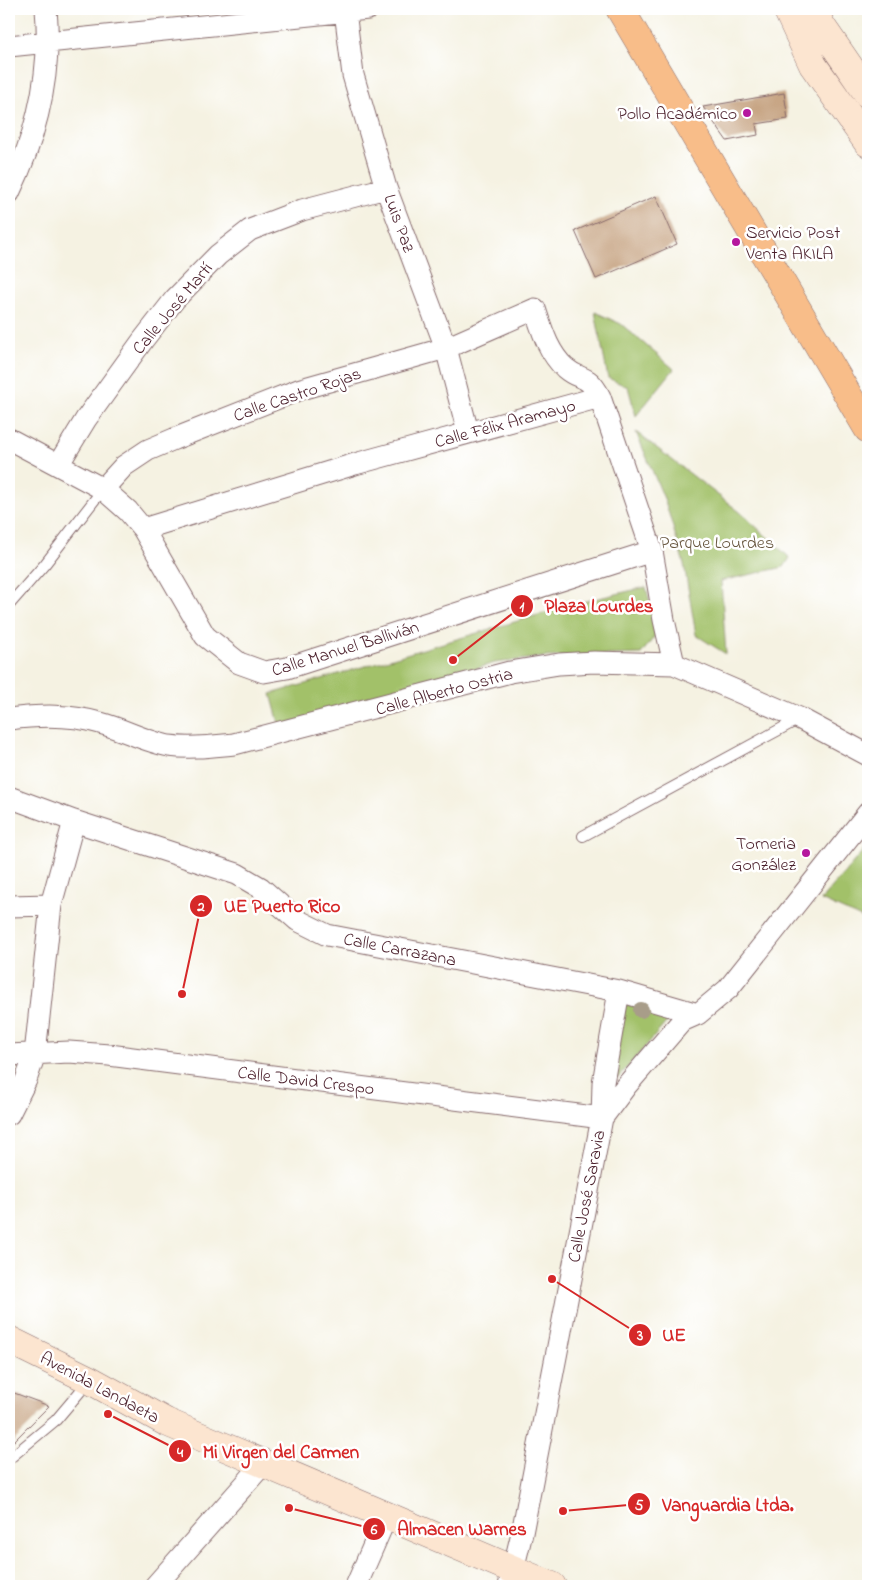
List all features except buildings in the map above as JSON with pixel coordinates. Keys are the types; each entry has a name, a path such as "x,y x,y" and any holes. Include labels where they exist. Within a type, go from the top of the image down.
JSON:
{"main road":[{"path":"620,9 868,429"},
{"path":"787,9 813,65 868,143"},
{"path":"813,9 822,27 868,94"},
{"name":"Avenida Landaeta","path":"9,1340 90,1380 166,1422 387,1515 511,1578 552,1586"}],"street":[{"path":"9,193 19,172 42,104 49,41 46,9"},
{"path":"9,46 368,9"},
{"name":"Luis Paz","path":"345,11 353,75 386,188 446,348 468,432"},
{"name":"Calle José Martí","path":"58,464 86,419 143,340 175,299 218,255 250,230 302,210 386,188"},
{"name":"Calle Castro Rojas","path":"102,488 124,466 148,450 174,439 301,389 446,348 535,308 549,348 557,359 566,369 587,378 600,397"},
{"name":"Calle Félix Aramayo","path":"143,529 468,432 600,397 652,550 674,664"},
{"name":"Calle Manuel Ballivián","path":"9,439 102,488 128,511 143,529 205,636 239,663 264,672 287,668 652,550"},
{"name":"Calle Alberto Ostria","path":"9,719 42,715 70,717 99,722 168,746 195,748 234,744 366,711 452,686 558,664 674,664 800,718 868,755"},
{"name":"Calle Carrazana","path":"9,798 238,874 261,888 297,920 327,935 619,991 698,1014"},
{"name":"Calle José Saravia","path":"511,1578 602,1118 626,1086 682,1021 698,1014 728,989 868,813"},
{"path":"9,1114 26,1080 35,1054 51,905 74,821"},
{"path":"9,906 51,905"},
{"path":"602,1118 603,1083 619,991"},
{"name":"Calle David Crespo","path":"9,1055 70,1052 109,1055 602,1118"},
{"path":"154,1586 263,1464"},
{"path":"356,1586 387,1515"}],"lane":[{"name":"Calle Castro Rojas","path":"9,605 45,564 102,488"},
{"path":"583,836 800,718"},
{"path":"9,1459 56,1420 90,1380"}],"green space":[{"path":"595,312 621,324 674,369 636,416 628,387 608,378"},
{"name":"Parque Lourdes","path":"636,432 740,512 790,558 784,567 721,581 726,654 696,635 684,564 665,501"},
{"path":"646,587 655,622 655,636 641,654 544,657 495,663 280,727 271,694 582,602"},
{"path":"868,845 868,921 821,900"},
{"path":"625,1004 671,1015 671,1017 619,1077 613,1078"}],"place":[{"name":"Pollo Académico","path":"747,113"},
{"name":"Servicio Post Venta AKILA","path":"736,242"},
{"name":"Plaza Lourdes","path":"453,660"},
{"name":"Torneria González","path":"806,853"},
{"name":"UE Puerto Rico","path":"182,994"},
{"name":"UE","path":"552,1279"},
{"name":"Mi Virgen del Carmen","path":"108,1414"},
{"name":"Almacen Warnes","path":"289,1508"},
{"name":"Vanguardia Ltda.","path":"563,1511"}]}
